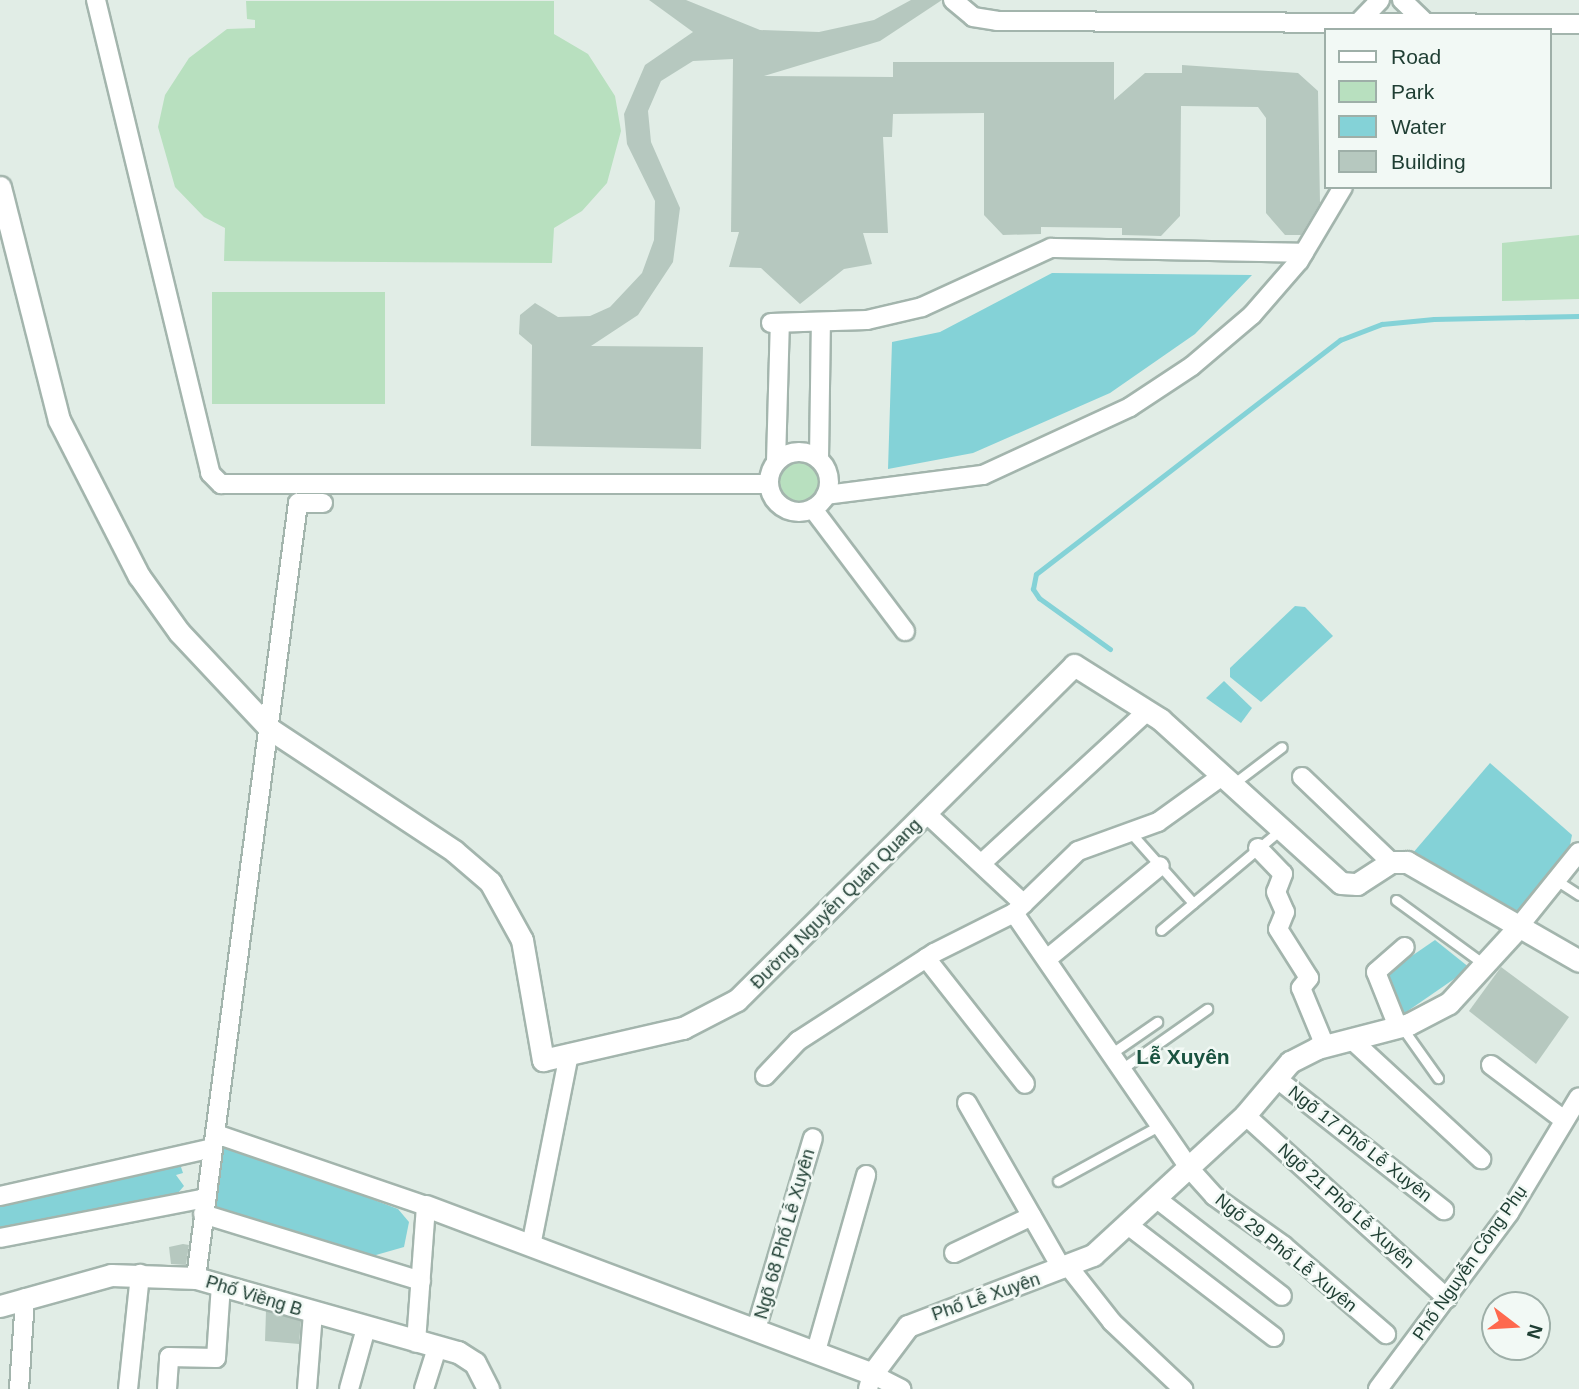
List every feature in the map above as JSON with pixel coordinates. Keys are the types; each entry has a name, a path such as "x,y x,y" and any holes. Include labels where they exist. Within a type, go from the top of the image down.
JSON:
{"street":[{"path":"96,0 210,473 221,484 769,484"},
{"path":"953,0 973,17 997,21 1357,24 1386,27 1427,24 1579,24"},
{"path":"1357,24 1380,0"},
{"path":"1402,0 1427,24"},
{"name":"Đường Nguyễn Quán Quang","path":"0,187 42,360 81,470 111,530 179,632 270,729 454,850 490,882 522,940 543,1060 683,1028 737,1000 1074,665 1147,711 1341,883 1366,881 1391,862"},
{"path":"826,495 983,475 1082,434 1213,349 1265,302 1304,253 1342,189"},
{"path":"769,484 776,462 776,323 821,323 922,307 1051,248 1304,253"},
{"path":"769,484 785,509 813,509 826,495 828,472 819,459 821,323"},
{"path":"776,462 795,451 819,459"},
{"path":"196,1278 298,503 323,503"},
{"path":"813,509 905,631"},
{"path":"983,862 1147,711"},
{"path":"1302,777 1391,862 1407,862 1516,930 1579,961"},
{"path":"765,1076 798,1041 926,958 1019,908 1078,851 1158,822 1227,780"},
{"name":"Ngõ 29 Phố Lễ Xuyên","path":"927,814 983,862 1019,908 1047,959 1163,1123 1189,1168 1214,1196 1284,1246 1386,1335"},
{"path":"1258,848 1283,874 1276,892 1285,912 1278,929 1309,978 1301,988 1325,1046"},
{"path":"1516,930 1559,882 1579,852"},
{"path":"1047,959 1160,866"},
{"name":"Phố Lễ Xuyên","path":"870,1381 908,1326 1093,1255 1128,1226 1245,1115 1290,1062 1325,1046 1399,1027 1450,1003 1516,930"},
{"path":"1399,1027 1376,972 1405,947"},
{"path":"926,958 1025,1084"},
{"path":"1352,1040 1480,1159"},
{"path":"531,1245 569,1054"},
{"path":"1491,1065 1564,1120"},
{"name":"Ngõ 17 Phố Lễ Xuyên","path":"1276,1078 1444,1210"},
{"name":"Phố Nguyễn Công Phụ","path":"1378,1389 1509,1213 1579,1097"},
{"path":"967,1103 1031,1216 1065,1267 1112,1322 1183,1389"},
{"name":"Ngõ 21 Phố Lễ Xuyên","path":"1245,1115 1447,1298"},
{"name":"Ngõ 68 Phố Lễ Xuyên","path":"756,1329 813,1138"},
{"path":"0,1196 214,1141 426,1206 816,1350 870,1381 901,1389"},
{"path":"816,1350 866,1175"},
{"path":"1157,1199 1282,1296"},
{"path":"0,1238 205,1206 421,1281"},
{"path":"424,1389 426,1345 421,1281 426,1206"},
{"path":"954,1253 1031,1216"},
{"path":"1128,1226 1274,1337"},
{"path":"128,1389 140,1274"},
{"name":"Phố Viềng B","path":"0,1306 75,1282 140,1274 196,1278 426,1345 475,1363 488,1389"},
{"path":"167,1389 169,1357 216,1358 221,1285"},
{"path":"19,1389 25,1298"},
{"path":"307,1389 313,1314"},
{"path":"349,1389 366,1328"}],"lane":[{"path":"1227,780 1282,747"},
{"path":"1161,930 1281,830"},
{"path":"1130,832 1193,903"},
{"path":"1559,882 1579,895"},
{"path":"1396,900 1486,966"},
{"path":"1118,1061 1207,1009"},
{"path":"1118,1061 1157,1022"},
{"path":"1399,1027 1438,1078"},
{"path":"1058,1181 1163,1123"}],"green space":[{"path":"246,1 554,1 554,34 588,54 615,96 621,131 607,183 582,211 554,228 552,263 224,261 225,228 204,217 175,187 158,127 165,95 189,58 227,29 255,28 255,20 247,19"},
{"path":"1579,235 1579,299 1502,301 1502,243"},
{"path":"212,292 385,292 385,404 212,404"},
{"path":"798,460 813,467 820,482 813,497 798,504 783,497 776,482 783,467"}],"water":[{"path":"1052,273 1252,275 1195,334 1110,393 973,453 888,469 892,342 940,332"},
{"path":"1295,606 1305,607 1333,636 1261,702 1230,677 1230,668"},
{"path":"1224,681 1252,708 1241,723 1206,698"},
{"path":"1490,763 1572,835 1568,855 1515,917 1412,854"},
{"path":"1435,940 1470,968 1399,1017 1387,973"},
{"path":"224,1143 398,1209 409,1222 404,1247 369,1257 219,1214 214,1207"},
{"path":"180,1164 183,1173 176,1175 184,1186 177,1194 0,1231 0,1202"}],"building":[{"path":"649,0 686,0 760,30 819,32 874,20 911,0 942,0 880,41 764,76 893,77 893,62 1114,62 1114,100 1145,73 1182,73 1182,65 1298,73 1318,91 1320,203 1301,235 1285,235 1266,213 1266,118 1258,107 1181,106 1180,216 1161,236 1122,235 1122,228 1041,227 1041,234 1003,235 984,215 984,113 893,114 892,137 883,137 888,233 863,233 872,264 844,269 800,304 761,268 729,267 739,232 731,232 733,59 693,61 661,81 648,111 651,142 680,208 673,262 638,315 591,346 703,347 701,449 531,446 532,345 519,334 520,315 535,303 558,317 590,316 610,307 642,273 654,240 655,201 627,144 624,114 645,65 693,32"},
{"path":"1501,967 1569,1017 1536,1064 1469,1011"},
{"path":"189,1245 186,1265 171,1264 169,1247"},
{"path":"266,1311 301,1321 299,1344 265,1341"}],"waterway":[{"path":"1110,649 1039,598 1033,589 1036,574 1340,340 1382,324 1434,319 1579,316"}],"district":[{"name":"Lễ Xuyên","path":"1183,1057"}]}
